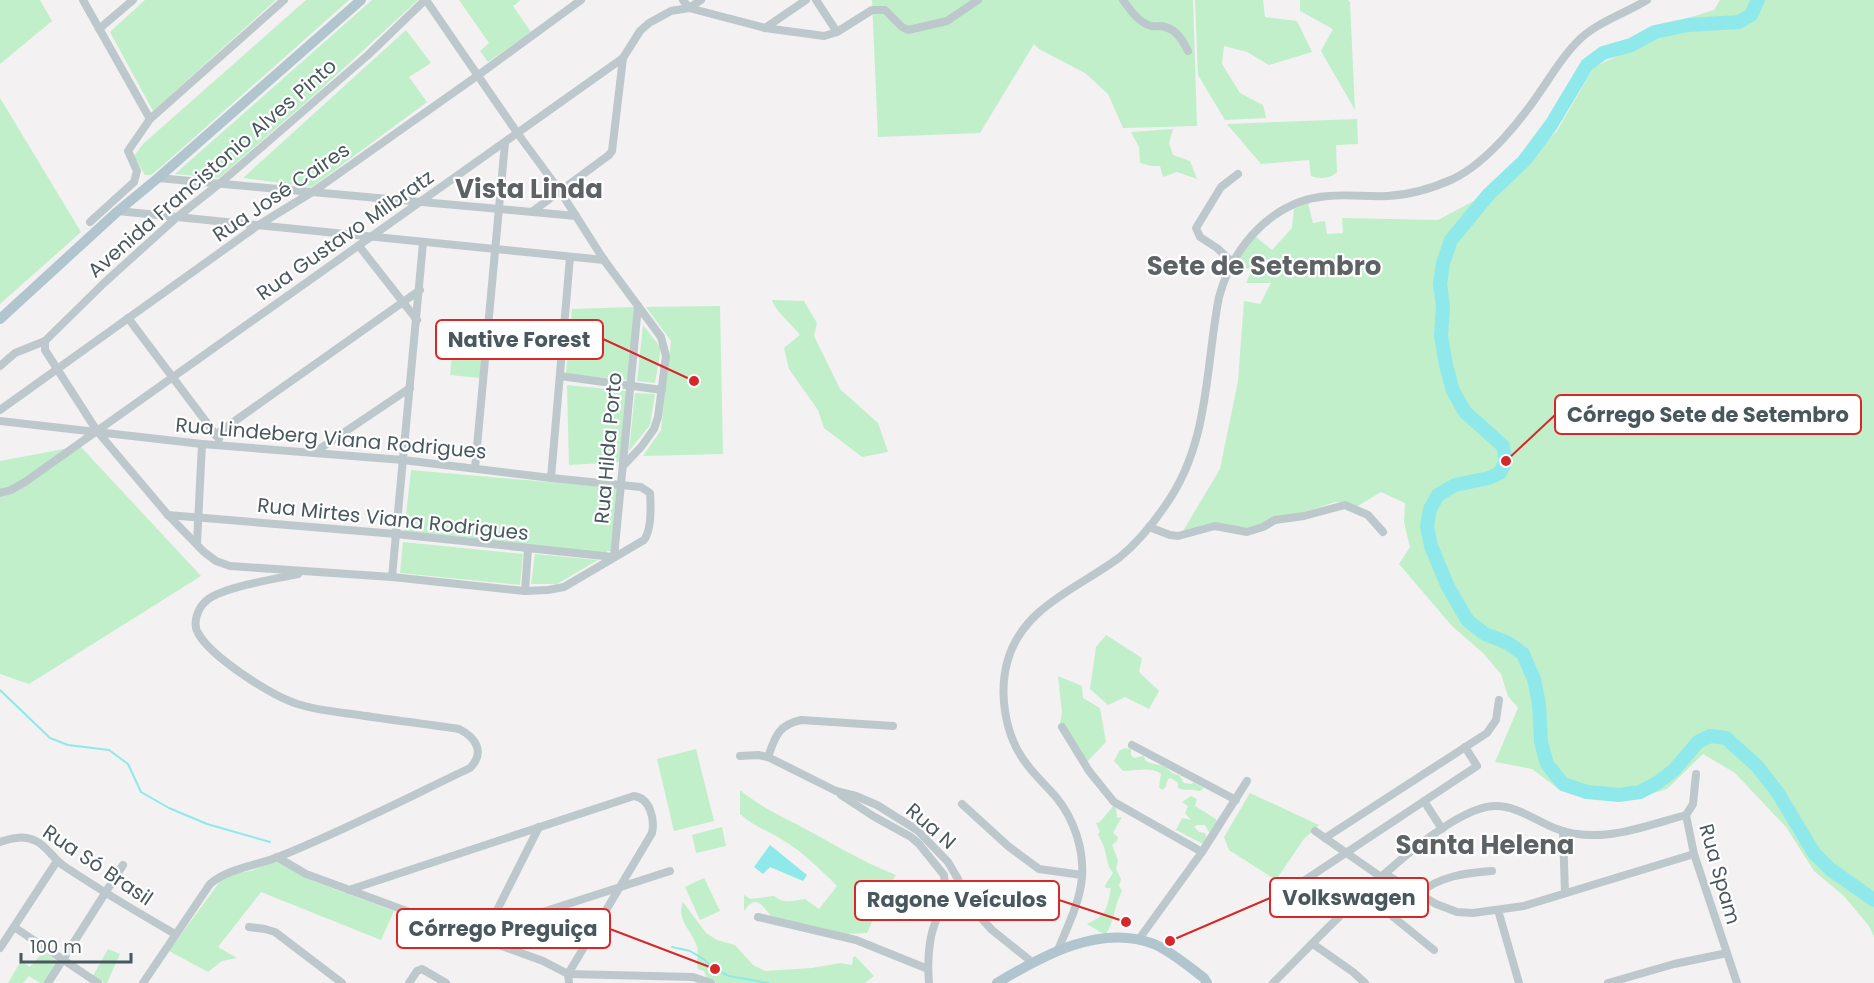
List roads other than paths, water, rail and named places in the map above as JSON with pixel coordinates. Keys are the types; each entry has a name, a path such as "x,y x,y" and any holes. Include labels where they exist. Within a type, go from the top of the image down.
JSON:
{"main road":[{"path":"0,319 118,211 360,0"},
{"path":"997,983 1032,962 1058,950 1095,940 1117,938 1139,939 1155,945 1176,956 1208,981"}],"street":[{"path":"83,0 150,119"},
{"path":"99,29 133,0"},
{"path":"90,222 134,182 137,171 128,151 150,119 284,0"},
{"path":"425,0 560,191 604,260 661,338 665,347 662,390 654,429 624,465"},
{"name":"Avenida Francistonio Alves Pinto","path":"45,341 104,283 176,218 219,184 368,55 425,0"},
{"name":"Rua José Caires","path":"0,410 257,226 314,191 581,0"},
{"path":"682,0 689,8 765,28 824,36 837,32 873,10 885,10 908,30 947,21 978,0"},
{"name":"Rua Gustavo Milbratz","path":"0,493 25,482 623,58 640,31 649,23 671,11 689,8 701,0"},
{"path":"765,28 806,0"},
{"path":"816,0 837,32"},
{"path":"1123,0 1140,21 1152,26 1165,26 1175,32 1183,40 1188,51"},
{"path":"1058,950 1077,901 1082,874 1082,858 1077,834 1065,810 1024,762 1011,737 1004,697 1007,662 1017,639 1041,610 1064,592 1121,556 1149,527 1176,489 1200,428 1206,397 1215,315 1223,283 1233,263 1248,240 1264,222 1297,203 1327,196 1387,196 1408,193 1450,180 1467,170 1510,130 1577,41 1595,28 1647,0"},
{"path":"533,212 612,151 623,58"},
{"path":"476,468 505,143"},
{"path":"1233,263 1217,248 1200,237 1196,228 1221,188 1238,174"},
{"path":"158,178 576,216"},
{"path":"118,211 604,260"},
{"path":"392,577 423,243"},
{"path":"359,246 417,321"},
{"path":"551,478 570,257"},
{"path":"215,435 420,290"},
{"name":"Rua Hilda Porto","path":"614,557 638,306"},
{"path":"128,318 222,445"},
{"path":"0,366 15,353 45,341 45,350 97,431 204,552 216,561 230,566 392,577 525,591 564,587 614,557"},
{"path":"560,376 662,390"},
{"path":"314,452 410,388"},
{"name":"Rua Lindeberg Viana Rodrigues","path":"0,421 202,444 403,460 622,484 647,489 650,493 648,535 638,545 614,557"},
{"path":"197,543 202,444"},
{"path":"1149,527 1178,536 1215,526 1247,532 1263,527 1275,519 1304,516 1345,505 1368,515 1383,532"},
{"name":"Rua Mirtes Viana Rodrigues","path":"168,514 396,534 614,557"},
{"path":"525,591 528,549"},
{"path":"143,983 210,884 221,874 277,857 470,768 476,763 477,748 472,736 459,729 315,708 286,700 255,684 197,633 196,617 207,600 220,592 308,572"},
{"path":"1325,838 1487,733 1496,720 1499,700"},
{"path":"768,758 780,730 788,723 801,720 893,726"},
{"path":"1062,727 1089,771 1114,802 1202,852"},
{"path":"1132,746 1236,800"},
{"path":"1293,888 1477,766 1465,747"},
{"name":"Rua N","path":"740,756 758,755 768,758 836,791 877,805 905,828 944,875 947,905"},
{"name":"Rua Spam","path":"1695,774 1693,804 1686,815 1694,854 1737,983"},
{"path":"1139,939 1202,852 1247,781"},
{"path":"349,890 634,796 644,800 654,819 652,833 568,978"},
{"path":"1424,801 1442,830"},
{"path":"962,804 1008,846 1040,869 1082,874"},
{"path":"1273,983 1406,855 1442,830 1477,810 1496,806 1521,812 1563,831 1593,836 1602,836 1686,815"},
{"path":"483,939 538,828"},
{"name":"Rua N","path":"905,828 917,830 942,854 958,879 965,897 992,930 1032,962"},
{"path":"1315,831 1345,852 1418,894 1457,912 1473,913 1524,906 1694,854"},
{"path":"1563,831 1565,893"},
{"name":"Rua Só Brasil","path":"0,842 24,837 36,841 48,849 57,861 106,894 175,934"},
{"path":"277,857 306,874 543,962 568,978 693,977 711,983"},
{"path":"0,948 57,861"},
{"path":"48,983 123,865"},
{"path":"487,930 623,884 670,871"},
{"path":"1418,894 1433,882 1442,879 1492,872"},
{"path":"946,883 958,879"},
{"path":"1365,894 1434,950"},
{"path":"929,983 928,969 932,931 947,905 965,897"},
{"path":"1498,910 1519,983"},
{"path":"758,917 856,940 928,969"},
{"path":"14,927 98,983"},
{"path":"249,927 265,928 275,932 342,983"},
{"path":"1313,944 1365,983"},
{"path":"1608,983 1674,964 1727,953"},
{"path":"409,983 417,971 422,969 446,983"}],"water":[{"path":"770,845 807,875 803,881 770,867 763,874 754,867"}],"waterway":[{"path":"1758,0 1751,15 1739,22 1688,25 1655,32 1631,45 1603,53 1587,65 1551,125 1524,161 1489,194 1451,240 1443,263 1440,284 1443,306 1441,336 1446,365 1453,391 1465,412 1503,446 1506,461 1500,473 1489,478 1455,485 1438,495 1430,509 1427,526 1431,546 1448,587 1468,621 1485,634 1508,643 1523,654 1534,679 1539,704 1541,742 1547,764 1563,784 1587,792 1619,795 1640,792 1674,770 1698,742 1710,736 1726,738 1757,766 1778,793 1814,853 1830,869 1874,900"},
{"path":"0,690 50,738 68,745 109,750 128,764 141,792 169,808 207,824 270,842"},
{"path":"672,947 690,951 729,976 768,983"}],"place":[{"name":"Native Forest","path":"694,381"},
{"name":"Córrego Sete de Setembro","path":"1506,461"},
{"name":"Ragone Veículos","path":"1126,922"},
{"name":"Volkswagen","path":"1170,941"},
{"name":"Córrego Preguiça","path":"715,969"}],"district":[{"name":"Vista Linda","path":"529,189"},
{"name":"Sete de Setembro","path":"1264,266"},
{"name":"Santa Helena","path":"1485,845"}]}
